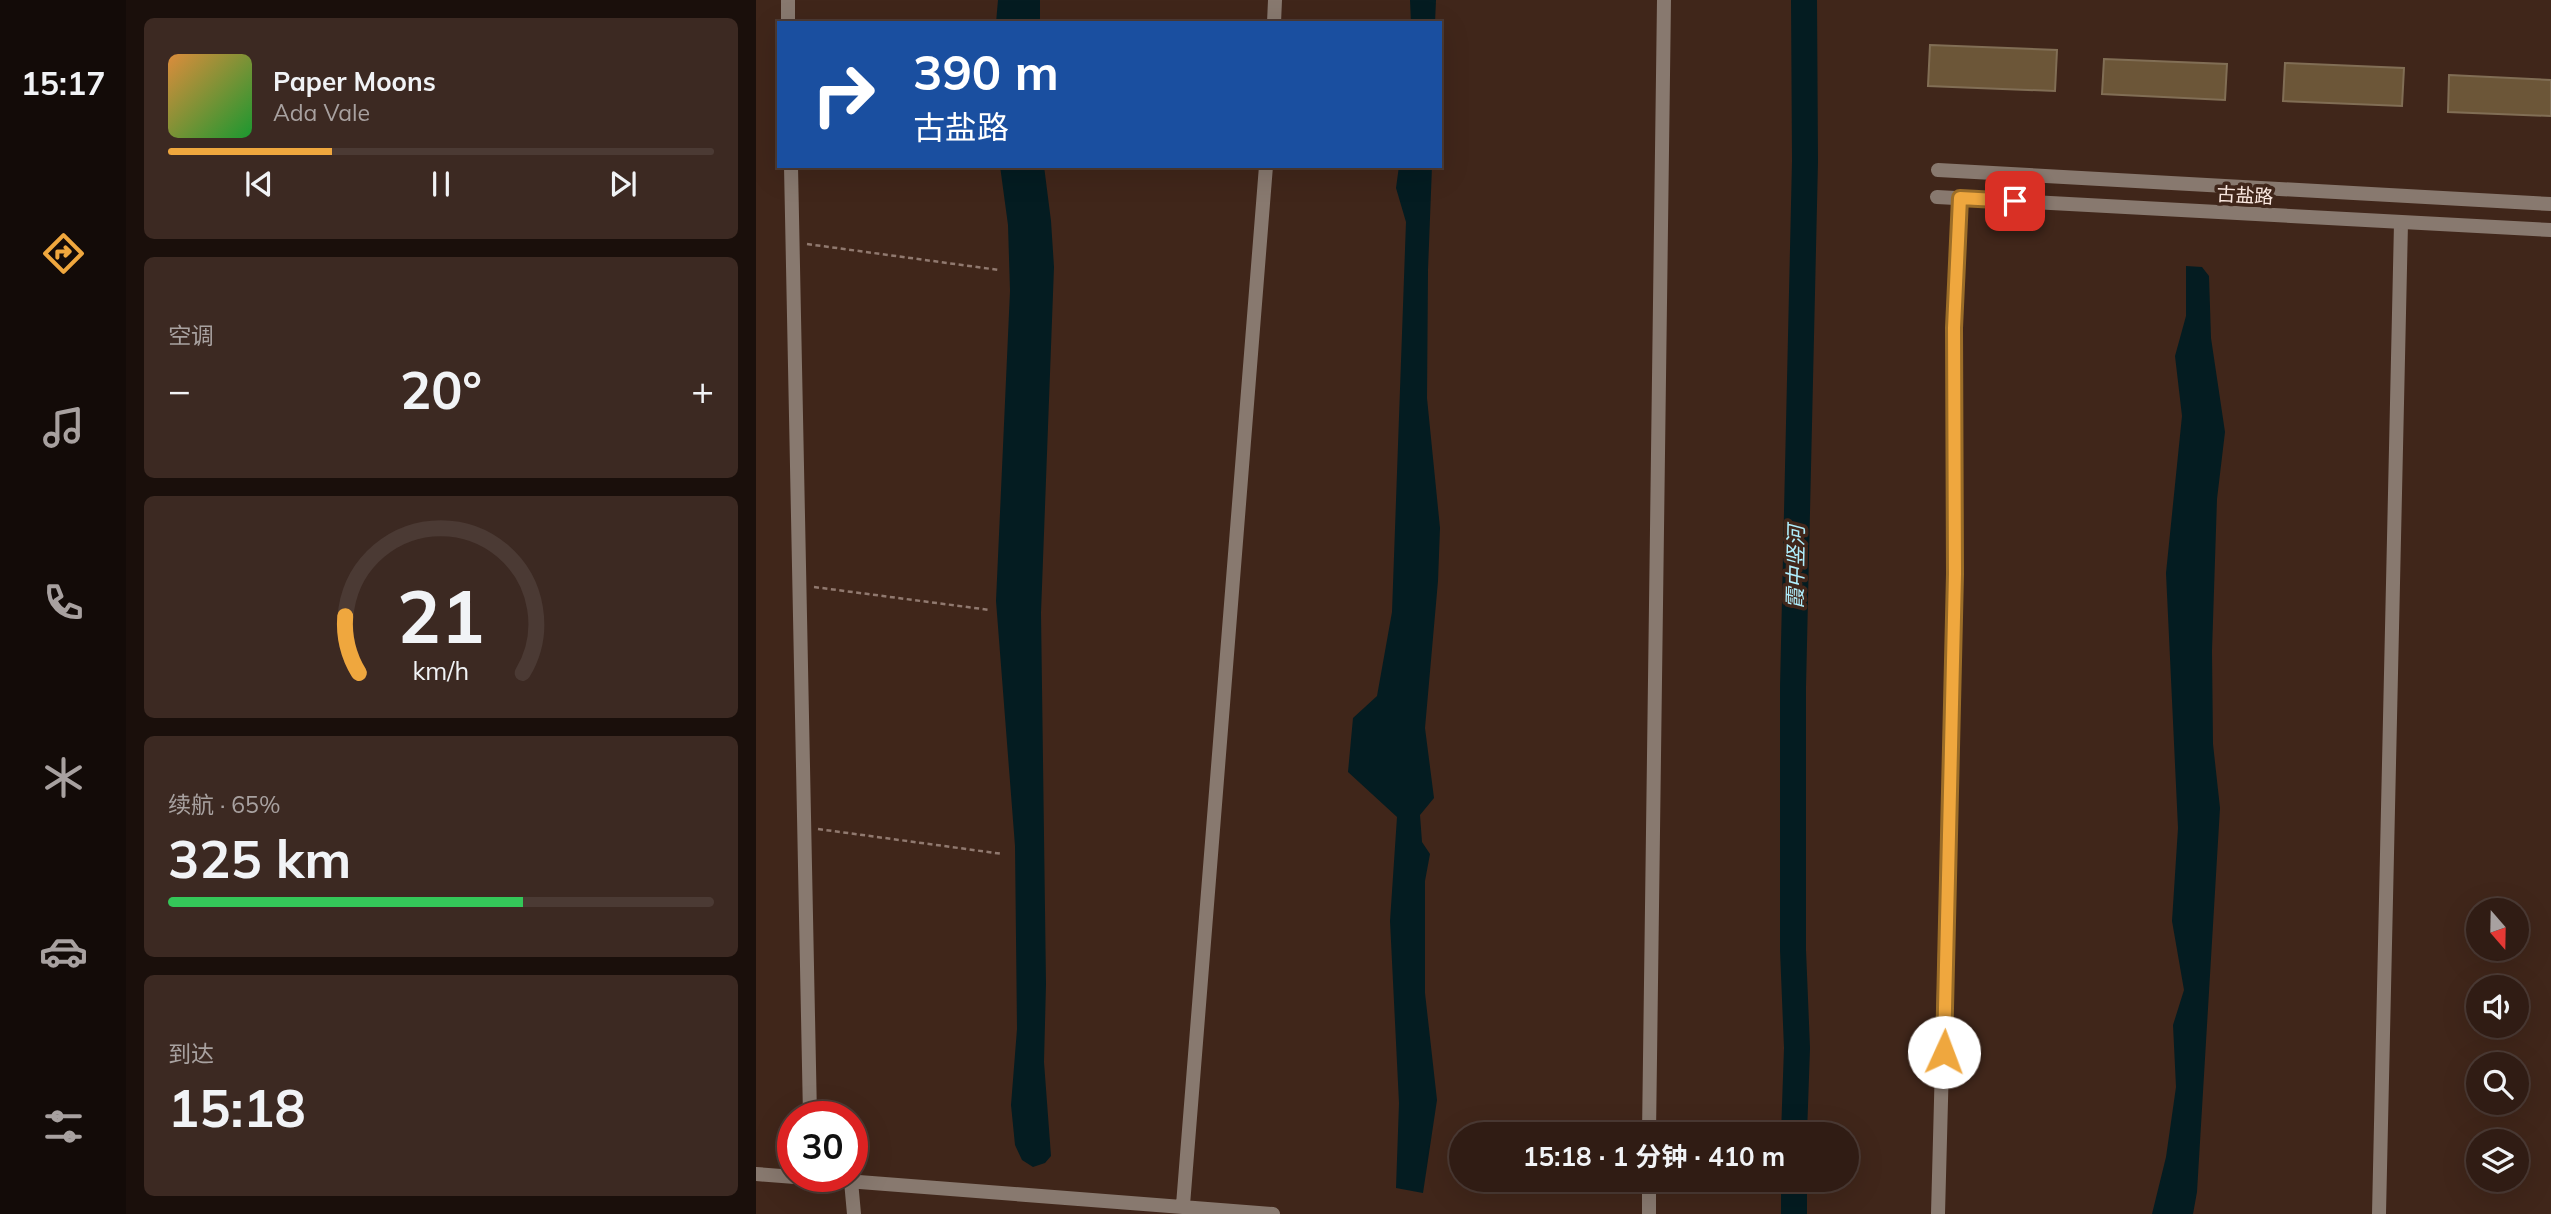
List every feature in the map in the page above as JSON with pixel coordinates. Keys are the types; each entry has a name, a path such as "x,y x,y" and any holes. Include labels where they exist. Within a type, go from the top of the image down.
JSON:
{"street":[{"path":"788,0 789,21"},
{"path":"1274,21 1275,0"},
{"path":"1650,1122 1664,0"},
{"path":"791,168 810,1101"},
{"path":"1183,1205 1266,168"},
{"name":"古盐路","path":"1938,170 2551,204"},
{"name":"古盐路","path":"1937,197 2551,230"},
{"path":"1938,1214 1955,588 1954,328 1960,198"},
{"path":"2378,1214 2401,223"},
{"path":"756,1174 777,1175"},
{"path":"868,1182 1273,1214"},
{"path":"852,1192 853,1214"},
{"path":"1648,1214 1649,1192"}],"path":[{"path":"793,242 999,270"},
{"path":"800,585 990,610"},
{"path":"804,827 1003,854"}],"water":[{"path":"998,0 1040,0 1040,21 996,21"},
{"path":"1410,0 1436,0 1435,21 1411,21"},
{"path":"1000,168 1044,168 1054,267 1041,613 1046,984 1044,1062 1051,1156 1045,1163 1033,1167 1022,1160 1015,1145 1011,1105 1017,1029 1015,846 996,601 1010,291 1008,225"},
{"path":"1399,168 1432,168 1427,398 1440,528 1425,728 1434,798 1420,815 1422,842 1430,854 1425,881 1425,993 1437,1100 1423,1193 1396,1188 1399,1103 1390,921 1397,817 1348,772 1353,718 1377,696 1392,612 1406,222 1396,188"},
{"path":"2186,266 2202,267 2209,276 2211,338 2225,432 2217,499 2212,651 2213,744 2220,808 2197,1192 2193,1214 2152,1214 2166,1157 2176,1087 2173,1025 2184,990 2172,921 2178,828 2166,573 2182,416 2175,356 2186,316"}],"building":[{"path":"1930,45 2057,50 2055,91 1928,86"},
{"path":"2104,59 2227,64 2225,100 2102,94"},
{"path":"2285,63 2404,68 2402,106 2283,101"},
{"path":"2449,75 2551,80 2551,116 2448,112"}],"waterway":[{"name":"霞中竖河","path":"1794,1122 1797,1048 1793,950 1793,687 1805,161 1804,0"},
{"name":"霞中竖河","path":"1794,1192 1794,1214"}],"route":[{"path":"1944,1052 1955,574 1954,328 1960,198 2015,201"}]}
